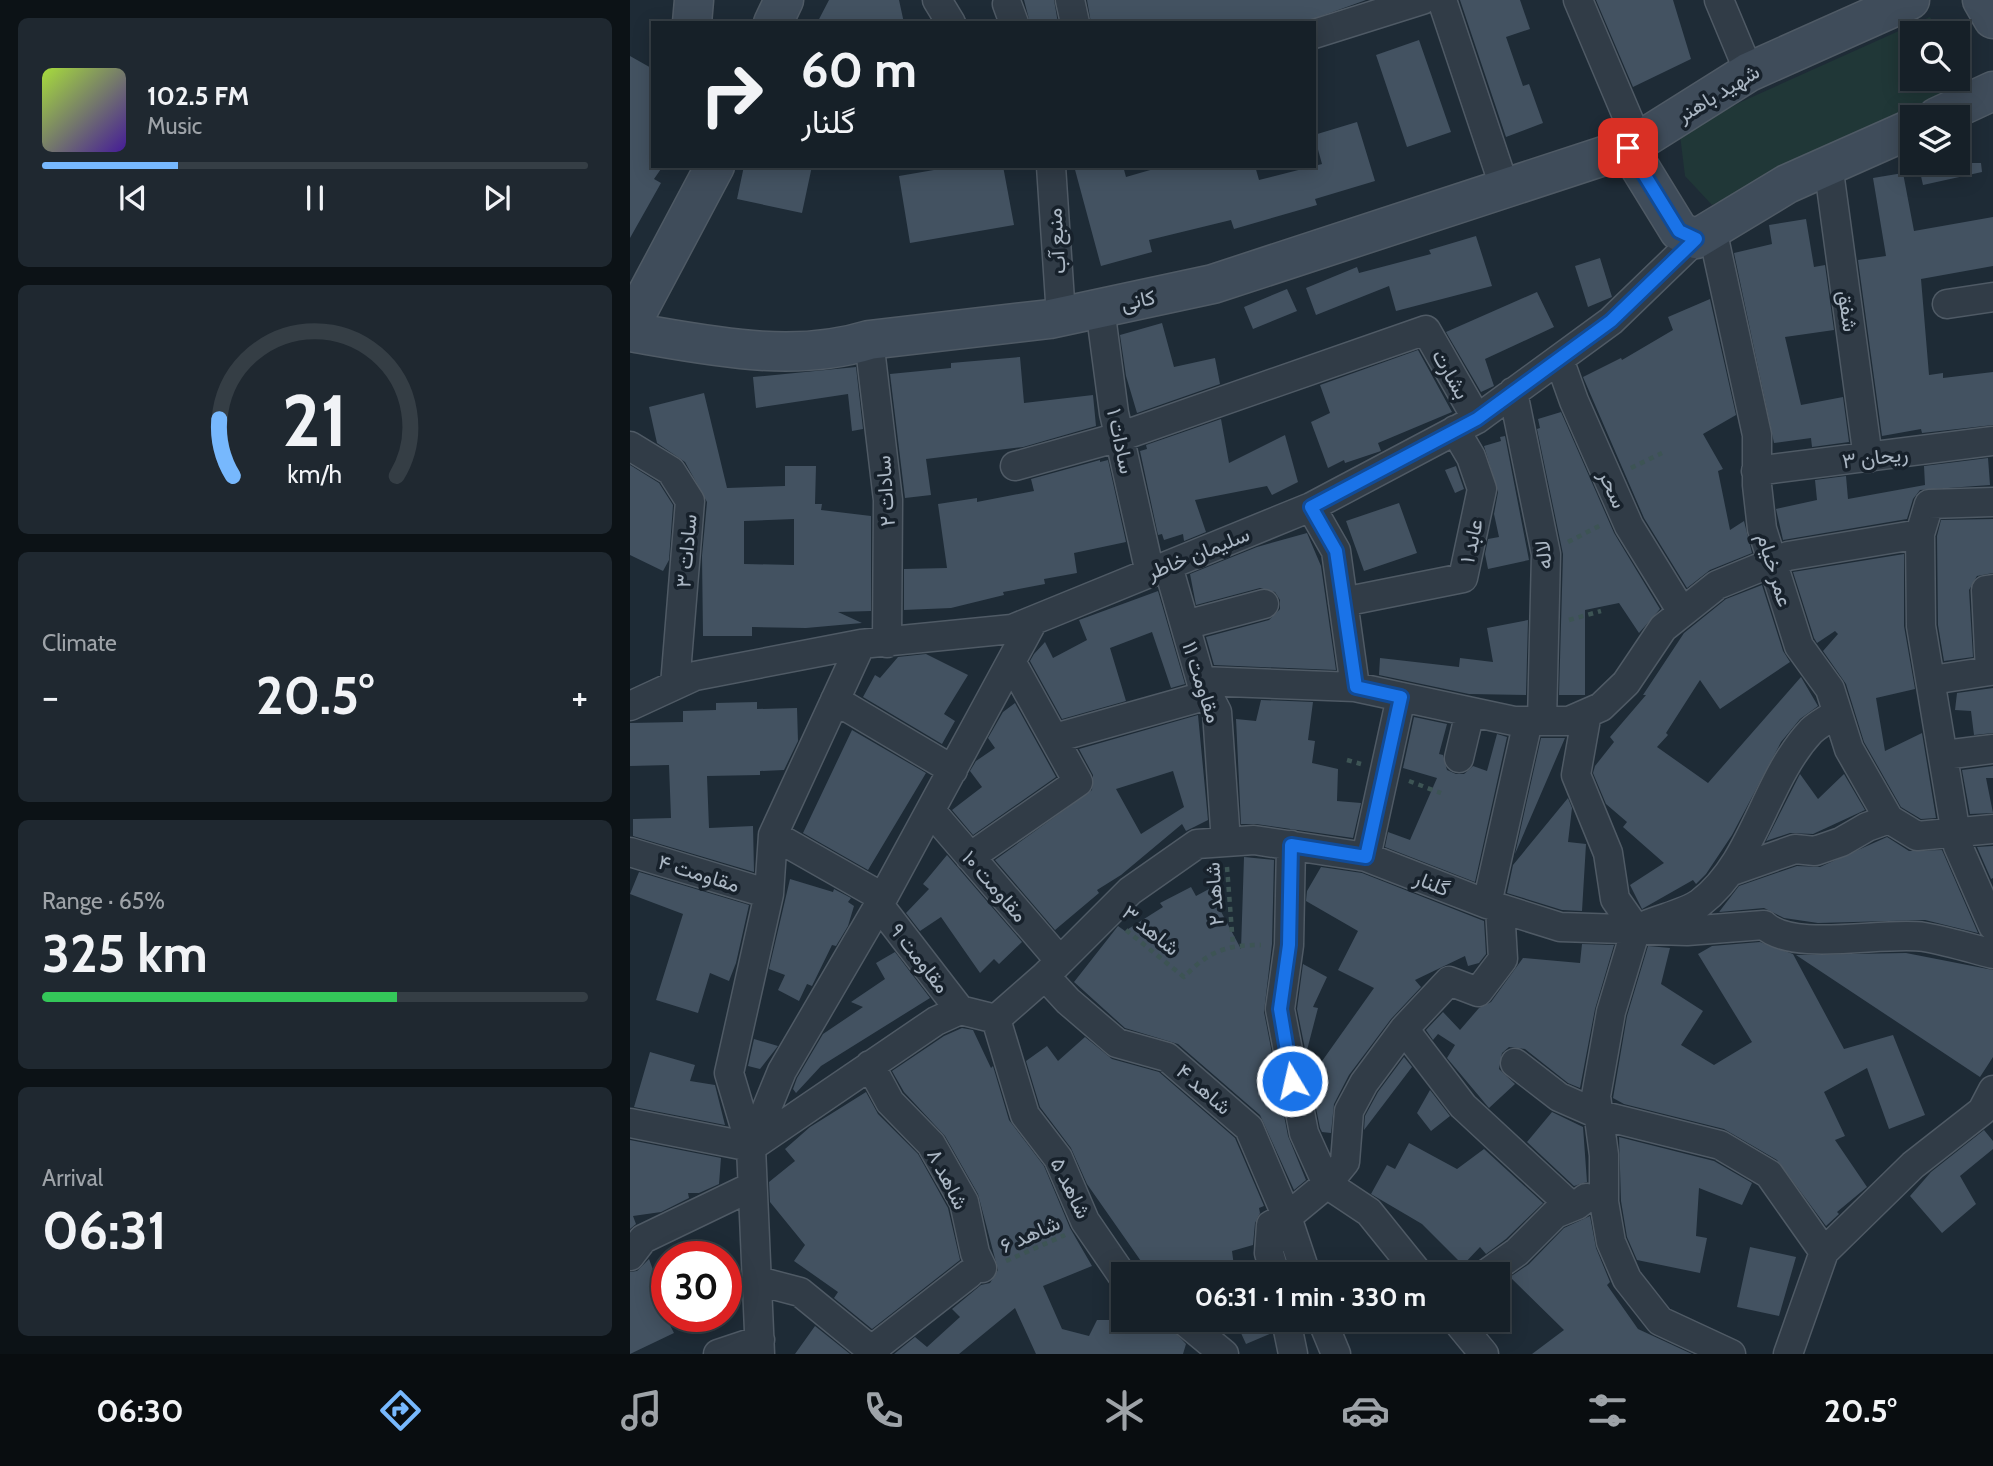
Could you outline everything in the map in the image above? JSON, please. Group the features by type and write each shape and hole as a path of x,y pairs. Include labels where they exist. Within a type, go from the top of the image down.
{"street":[{"path":"692,21 694,0"},
{"path":"774,21 784,0"},
{"path":"937,0 950,21"},
{"path":"1070,0 1075,21"},
{"path":"1316,33 1422,0"},
{"path":"1442,0 1504,187"},
{"path":"1578,0 1633,145 1679,231 1704,234 1787,184 1900,134"},
{"path":"1719,0 1749,72"},
{"name":"شهید باهنر","path":"1633,145 1749,72 1910,0"},
{"path":"1982,0 1993,19"},
{"path":"1963,105 1993,91"},
{"name":"کانی","path":"630,332 736,350 842,348 869,340 1061,316 1213,284 1633,145"},
{"name":"شفق","path":"1828,164 1868,458"},
{"path":"630,326 715,168"},
{"name":"منبع آب","path":"1051,168 1061,316"},
{"name":"سلیمان خاطر","path":"630,706 695,676 874,643 1012,629 1311,507 1466,425 1611,321 1704,234"},
{"name":"عمر خیام","path":"1704,234 1757,435 1756,471 1762,529 1799,646 1830,689 1849,749 1889,818 1917,836 1993,829"},
{"path":"1947,304 1993,297"},
{"name":"سادات ۱","path":"1100,308 1119,437 1159,569"},
{"name":"بشارت","path":"1119,437 1426,330 1466,425"},
{"name":"سادات ۲","path":"869,340 888,500 874,643"},
{"name":"سحر","path":"1559,359 1574,401 1623,513 1682,612"},
{"name":"لاله","path":"1404,1029 1449,981 1478,992 1503,959 1493,906 1535,721 1546,554 1513,392"},
{"name":"عابد ۱","path":"1343,602 1463,578 1482,489 1471,457 1466,425"},
{"path":"1015,466 1119,437"},
{"name":"ریحان ۳","path":"1756,471 1993,441"},
{"name":"سادات ۳","path":"630,446 671,471 690,501 675,685"},
{"path":"1993,502 1929,503 1920,534 1921,626 1958,846 1993,926"},
{"path":"1311,507 1336,551 1356,687"},
{"path":"1055,738 1204,688 1356,687 1514,721 1569,721 1601,706 1626,682 1663,628 1717,585 1788,556 1920,534"},
{"name":"مقاومت ۱۱","path":"1159,569 1185,625 1204,688 1217,712 1226,842"},
{"path":"1932,680 1990,671 1986,590 1993,589"},
{"path":"1185,625 1264,604"},
{"path":"751,1147 782,1071 881,901 1034,621"},
{"path":"718,1354 760,1347 751,1147 729,1073 769,894 773,835 835,700 874,643"},
{"path":"970,857 1078,782 1012,663"},
{"path":"1366,857 1401,697"},
{"path":"835,700 953,771"},
{"path":"1459,758 1470,712"},
{"path":"1587,713 1576,775 1608,853 1615,899 1636,929"},
{"path":"1636,929 1699,904 1732,871 1765,800 1791,759 1811,730 1838,713"},
{"path":"1944,755 1993,749"},
{"name":"مقاومت ۱۰","path":"930,811 970,857 1052,968"},
{"path":"1732,871 1795,849 1815,851 1841,842 1889,818"},
{"path":"773,835 881,901"},
{"name":"گلنار","path":"996,1018 1052,968 1130,891 1197,844 1254,840 1366,857 1493,906 1560,927 1688,931 1764,925 1775,935 1828,939 1922,937 1993,954"},
{"path":"1291,845 1289,945 1280,1009 1304,1133 1327,1184 1369,1212 1409,1262"},
{"name":"مقاومت ۴","path":"630,852 769,894"},
{"name":"مقاومت ۹","path":"881,901 960,1010"},
{"path":"1636,929 1611,1013 1596,1096 1600,1115 1604,1202 1611,1242 1627,1279 1660,1321 1731,1354"},
{"name":"شاهد ۴","path":"1052,968 1069,1002 1118,1042 1167,1057 1249,1128 1287,1217 1302,1262"},
{"path":"630,1123 751,1147 936,1021 960,1010 996,1018"},
{"name":"شاهد ۵","path":"996,1018 1025,1115 1058,1158 1089,1226 1113,1262"},
{"path":"1272,1262 1269,1253 1271,1225 1287,1217 1327,1184 1345,1163 1349,1111 1364,1083 1404,1029 1463,1106 1572,1207"},
{"path":"1515,1063 1559,1097 1600,1115 1720,1145 1769,1174 1824,1252"},
{"name":"شاهد ۸","path":"870,1065 890,1102 931,1144 964,1202 975,1253 975,1271"},
{"path":"1788,1354 1824,1252 1913,1165 1982,1111 1993,1090"},
{"path":"1503,1262 1517,1252 1555,1214 1572,1207 1604,1183"},
{"path":"630,1256 643,1239 751,1187"},
{"path":"758,1281 800,1292 874,1352 975,1271"},
{"path":"1197,1332 1224,1354"},
{"path":"1288,1332 1293,1354"},
{"path":"1327,1332 1336,1354"},
{"path":"1466,1332 1484,1354"}],"path":[{"path":"1546,554 1623,513"},
{"path":"1386,772 1441,793"},
{"name":"شاهد ۲","path":"1226,842 1233,945"},
{"name":"شاهد ۳","path":"1107,914 1184,977 1202,958 1233,945 1289,945"},
{"name":"شاهد ۶","path":"975,1271 998,1266 1038,1245 1089,1226"}],"green space":[{"path":"1900,30 1900,91 1946,91 1919,105 1900,105 1900,115 1840,147 1712,205 1685,176 1680,135 1741,102"}],"building":[{"path":"829,0 899,0 904,21 818,21"},
{"path":"1024,0 1054,0 1058,21 1029,21"},
{"path":"1087,0 1366,0 1308,21 1091,21"},
{"path":"1460,0 1520,0 1530,29 1506,37 1523,86 1529,84 1543,123 1506,137"},
{"path":"1596,0 1673,0 1691,59 1633,87"},
{"path":"1419,40 1451,132 1407,147 1376,55"},
{"path":"630,56 651,68 651,168 662,168 654,179 661,183 630,238"},
{"path":"1357,122 1375,181 1315,199 1317,205 1234,229 1231,220 1149,240 1152,252 1101,266 1075,168 1124,168 1126,177 1157,168 1256,168 1259,180 1316,168 1322,164 1316,134"},
{"path":"1970,163 1981,163 1982,172 1970,175"},
{"path":"744,168 812,168 802,213 737,199"},
{"path":"945,168 1003,168 1014,225 910,243 899,176"},
{"path":"1903,175 1914,231 1993,217 1993,266 1921,279 1929,375 1943,373 1943,378 1993,372 1993,425 1922,433 1921,429 1882,436 1858,260 1886,256 1873,178"},
{"path":"1921,175 1968,175 1923,185"},
{"path":"1806,219 1814,267 1825,265 1834,330 1785,337 1801,405 1843,397 1849,442 1812,447 1811,438 1774,443 1734,253 1772,244 1769,225"},
{"path":"1476,236 1492,286 1396,311 1389,286 1316,315 1306,288 1357,267 1359,273 1431,254 1429,250"},
{"path":"1600,258 1612,297 1588,307 1575,266"},
{"path":"1287,289 1297,311 1253,329 1244,307"},
{"path":"1537,292 1554,327 1485,359 1494,386 1481,392 1446,332"},
{"path":"1710,299 1736,415 1703,434 1723,469 1718,471 1730,530 1744,521 1752,553 1710,570 1687,588 1644,518 1583,377 1621,358 1622,360 1673,330 1668,317"},
{"path":"1162,323 1174,367 1215,358 1220,384 1137,413 1126,376 1120,335"},
{"path":"1418,350 1452,412 1378,443 1381,451 1345,463 1344,460 1328,468 1311,422 1330,413 1320,385"},
{"path":"1020,357 1024,403 1093,395 1096,426 1023,447 926,459 931,495 905,498 890,374 951,368 951,363"},
{"path":"856,367 863,429 852,431 848,394 756,408 753,377"},
{"path":"704,393 727,488 785,486 785,466 816,466 815,504 822,504 821,510 871,516 871,611 838,612 862,623 806,628 752,627 752,636 703,636 702,556 707,502 685,462 657,443 649,407","holes":["794,519 794,565 744,564 744,521"]},
{"path":"1561,412 1614,533 1660,609 1639,633 1619,603 1585,610 1585,695 1559,695 1563,554 1537,429 1540,428 1538,419"},
{"path":"1221,419 1229,463 1285,435 1298,482 1272,495 1267,486 1195,500 1206,532 1184,541 1183,534 1164,540 1162,534 1158,535 1140,451 1147,449 1146,445"},
{"path":"1505,436 1529,560 1488,569 1485,554 1488,539 1499,537 1494,514 1498,492 1484,446 1501,441 1500,437"},
{"path":"1988,458 1990,485 1920,490 1913,499 1907,519 1783,540 1776,509 1817,500 1815,480 1846,476 1848,499 1925,485 1924,466"},
{"path":"1108,460 1126,542 1074,553 1077,573 1044,579 1045,584 1003,592 1004,595 951,608 904,610 904,569 947,568 938,504 977,498 977,502 1034,491 1031,479"},
{"path":"630,465 659,483 673,505 669,560 663,571 630,555"},
{"path":"1456,466 1464,489 1455,493 1445,470"},
{"path":"1399,503 1417,553 1364,571 1346,521"},
{"path":"1993,519 1993,573 1977,576 1969,590 1973,657 1944,661 1938,625 1937,536 1941,520"},
{"path":"1307,533 1321,566 1336,670 1214,665 1206,637 1269,620 1280,609 1280,600 1275,592 1260,588 1196,605 1190,574 1257,547"},
{"path":"1904,554 1904,626 1915,689 1876,698 1885,751 1922,733 1936,818 1921,819 1901,807 1864,742 1846,684 1823,651 1838,634 1835,631 1817,643 1793,572"},
{"path":"1762,585 1783,651 1790,662 1720,709 1700,680 1666,733 1668,735 1657,747 1708,783 1801,677 1818,706 1800,719 1781,742 1732,835 1706,874 1696,884 1693,880 1642,909 1630,885 1664,863 1623,827 1627,822 1606,804 1593,773 1595,766 1614,742 1610,737 1646,695 1643,695 1684,633 1726,599"},
{"path":"1158,591 1185,684 1171,688 1152,632 1110,648 1126,701 1062,719 1030,661 1034,654 1045,642 1053,658 1087,640 1079,620"},
{"path":"1528,620 1526,695 1469,694 1379,675 1380,658 1459,667 1460,658 1493,662 1487,628"},
{"path":"926,654 968,675 944,714 955,721 942,744 863,697 875,675 880,678 898,657"},
{"path":"1993,688 1993,733 1974,735 1971,711 1955,710 1957,693"},
{"path":"1261,700 1313,702 1308,740 1315,741 1312,763 1338,769 1337,801 1361,803 1353,838 1241,824 1236,719 1256,721"},
{"path":"757,702 757,709 797,708 798,741 784,770 760,771 760,775 707,776 709,828 753,826 754,872 633,836 633,819 671,818 669,765 630,766 630,723 683,722 683,711 716,710 716,703"},
{"path":"1015,703 1056,777 973,835 952,810 982,787 970,771 976,761 995,748 988,738 1003,712"},
{"path":"1198,715 1208,820 1186,831 1182,824 1121,875 1097,890 1099,893 1055,930 995,860 1092,790 1093,775 1079,749","holes":["1173,771 1184,807 1141,834 1116,789"]},
{"path":"1414,717 1447,724 1439,754 1443,755 1447,770 1456,774 1464,774 1473,766 1487,771 1497,734 1507,737 1475,882 1385,847 1388,832 1410,840 1437,778 1403,768"},
{"path":"852,730 926,773 868,870 803,833"},
{"path":"1541,738 1565,738 1515,854"},
{"path":"1993,766 1993,778 1986,778 1993,813 1970,814 1962,770"},
{"path":"1800,774 1818,799 1844,774 1865,810 1813,834 1790,833 1766,841"},
{"path":"1568,798 1572,808 1568,842 1586,844 1582,911 1562,910 1507,893 1513,865"},
{"path":"1887,837 1909,851 1942,850 1978,933 1925,920 1818,923 1784,918 1764,908 1719,912 1739,886 1797,866 1820,867"},
{"path":"1993,846 1993,878 1991,879 1977,847"},
{"path":"947,855 1022,942 999,964 994,959 980,973 941,917 920,931 906,913 929,889 923,884"},
{"path":"1244,857 1274,860 1272,944 1264,1012 1288,1136 1306,1180 1294,1190 1260,1115 1178,1044 1125,1028 1074,982 1118,926 1125,931 1163,907 1160,903 1191,887 1196,896 1209,889 1241,949"},
{"path":"1321,867 1362,873 1484,921 1486,954 1479,963 1468,966 1465,956 1415,980 1421,987 1391,1019 1349,1075 1334,1104 1331,1133 1322,1132 1320,1128 1310,1078 1374,988 1338,970 1358,931 1306,901 1307,891"},
{"path":"639,872 749,905 736,963 729,981 710,973 698,1013 656,1000 683,914 630,894"},
{"path":"790,879 833,892 834,889 851,898 848,902 854,906 848,926 836,946 832,945 812,986 807,984 799,1001 778,990 785,975 769,969"},
{"path":"1760,942 1793,954 1844,1049 1893,1035 1925,1115 1889,1129 1867,1068 1824,1092 1845,1136 1835,1140 1867,1187 1837,1212 1839,1214 1826,1226 1777,1160 1724,1129 1624,1104 1613,1098 1627,1016 1648,946 1670,948 1661,984 1703,1011 1681,1045 1714,1065 1752,1042 1698,954 1712,946"},
{"path":"1582,944 1614,945 1595,1009 1580,1088 1568,1083 1525,1049 1509,1047 1502,1053 1499,1069 1515,1084 1489,1108 1447,1058 1455,1045 1438,1034 1433,1040 1426,1030 1443,1012 1460,1030 1479,1008 1491,1002 1523,958 1580,963"},
{"path":"895,952 930,998 821,1066 796,1093 793,1089 797,1078 823,1034 863,1007 851,1002 885,979 876,963"},
{"path":"1906,953 1993,970 1993,1057 1980,1077 1796,955"},
{"path":"1303,964 1327,977 1313,1007 1318,1008 1306,1054 1297,1009"},
{"path":"962,1028 973,1030 991,1068 993,1066 1009,1120 1044,1166 1070,1228 1092,1266 1043,1286 1062,1329 1089,1336 1097,1320 1111,1320 1111,1332 1174,1332 1186,1344 1183,1354 1036,1354 1015,1308 959,1354 894,1354 915,1337 927,1347 960,1317 952,1309 981,1285 990,1283 998,1270 978,1194 945,1136 904,1092 892,1071 944,1036"},
{"path":"1085,1037 1112,1059 1159,1072 1235,1138 1264,1206 1259,1208 1253,1245 1232,1251 1233,1262 1142,1262 1087,1184 1071,1148 1040,1107 1026,1061 1047,1046 1058,1061"},
{"path":"754,1039 778,1046 760,1069 748,1066"},
{"path":"650,1052 695,1065 690,1081 715,1085 725,1125 634,1107"},
{"path":"1404,1057 1412,1067 1364,1130 1365,1116 1378,1092"},
{"path":"1430,1090 1450,1116 1431,1131 1417,1113"},
{"path":"866,1092 878,1114 918,1154 948,1208 960,1260 872,1329 834,1298 838,1292 794,1261 805,1245 770,1202 769,1182 795,1161 785,1149 810,1127"},
{"path":"1552,1112 1583,1127 1587,1182 1574,1186 1527,1142"},
{"path":"1984,1130 1993,1141 1993,1149 1960,1176 1976,1204 1942,1233 1910,1196 1931,1172"},
{"path":"1619,1137 1714,1161 1752,1183 1742,1205 1699,1188 1696,1236 1707,1238 1700,1273 1637,1260 1627,1237 1621,1201"},
{"path":"630,1140 721,1158 719,1184 699,1193 688,1193 689,1198 661,1212 633,1216 636,1224 630,1229"},
{"path":"1409,1143 1457,1169 1484,1149 1543,1203 1506,1239 1486,1254 1480,1247 1466,1262 1460,1262 1422,1224 1371,1194 1387,1165 1395,1169"},
{"path":"1590,1216 1596,1248 1610,1282 1607,1285 1638,1329 1692,1354 1532,1354 1564,1330 1510,1277 1529,1264 1564,1228"},
{"path":"1750,1247 1796,1257 1779,1316 1737,1307"},
{"path":"649,1259 651,1332 674,1333 630,1354 630,1272 637,1271"},
{"path":"815,1326 850,1354 795,1354"},
{"path":"1240,1332 1272,1332 1272,1333 1246,1344"}],"route":[{"path":"1292,1081 1280,1009 1289,945 1291,845 1366,857 1382,794 1401,697 1356,687 1336,551 1311,507 1477,419 1611,321 1696,239 1679,231 1643,177 1628,148"}]}
